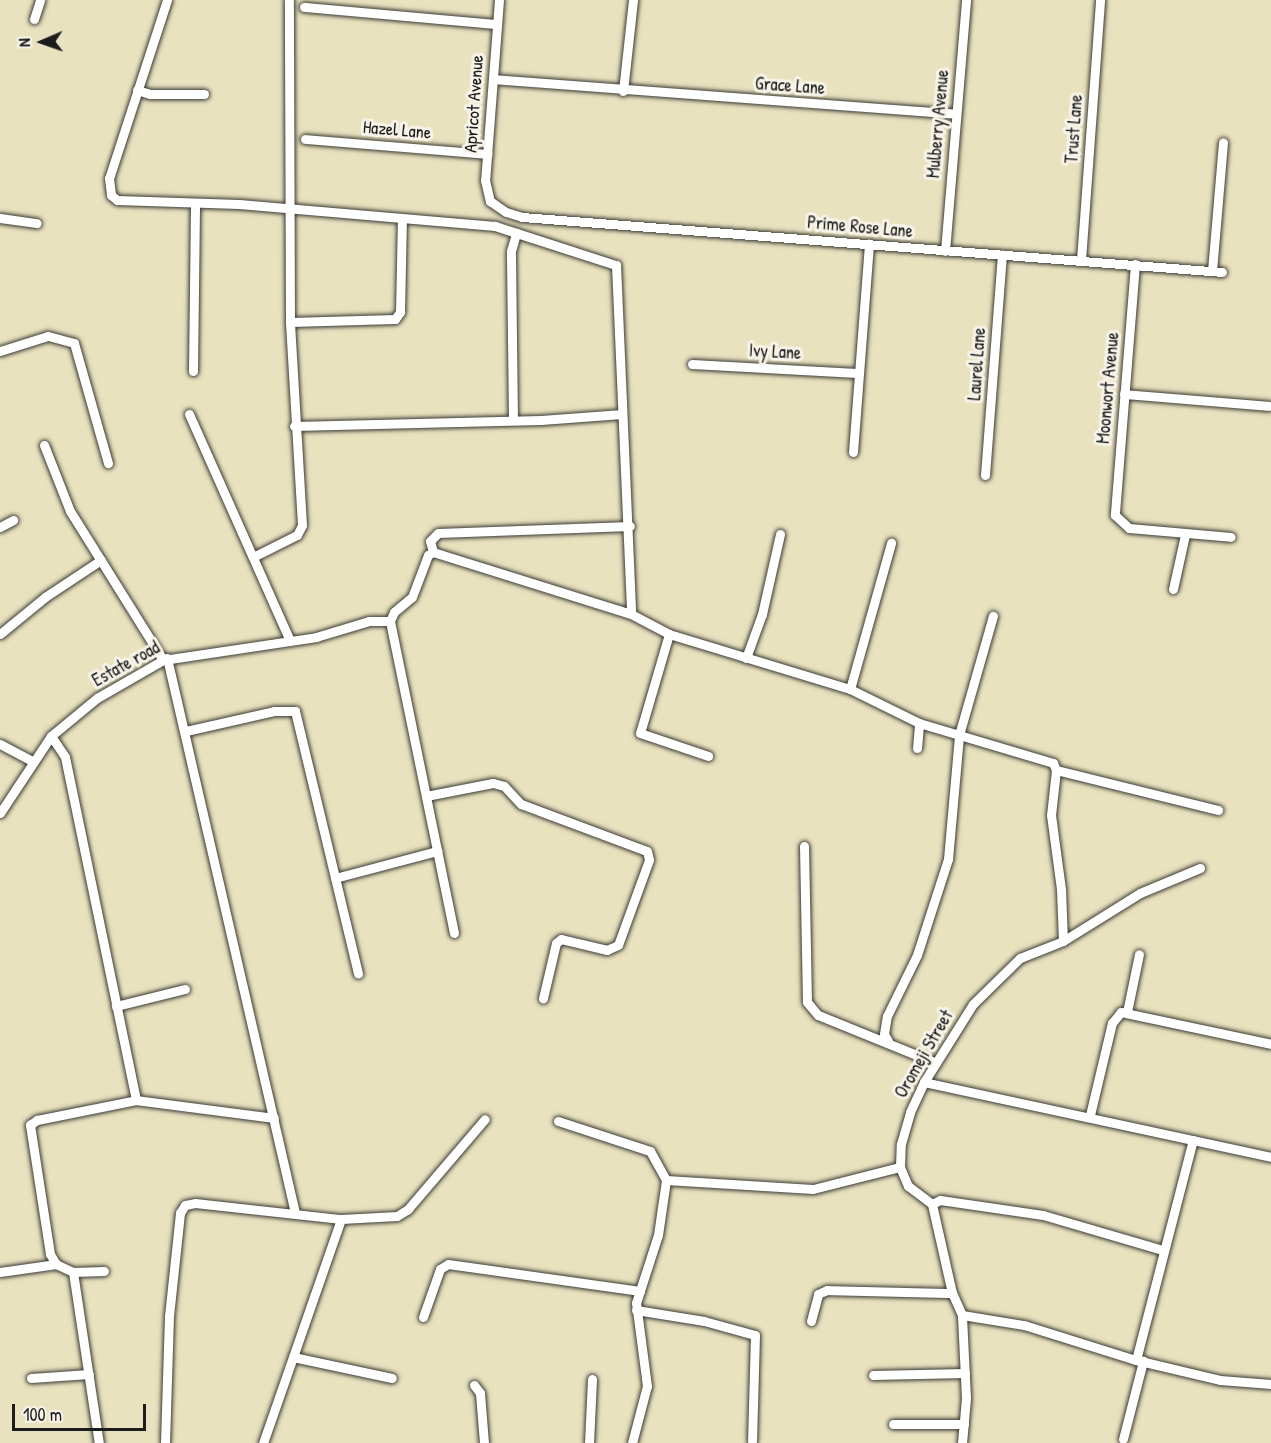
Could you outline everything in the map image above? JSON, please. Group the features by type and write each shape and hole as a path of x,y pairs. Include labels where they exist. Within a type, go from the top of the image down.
{"street":[{"path":"34,19 40,0"},
{"path":"167,0 109,178 111,195 117,200 289,209 495,226 614,263 618,268 622,414 630,526 631,614"},
{"path":"253,557 297,535 302,525 294,426 290,322 289,0"},
{"name":"Apricot Avenue","path":"496,208 486,190 499,0"},
{"path":"623,90 633,0"},
{"name":"Mulberry Avenue","path":"945,251 966,0"},
{"name":"Trust Lane","path":"1081,260 1100,0"},
{"path":"304,7 496,24"},
{"name":"Grace Lane","path":"493,79 956,114"},
{"path":"137,90 150,94 204,94"},
{"name":"Hazel Lane","path":"305,139 487,154"},
{"name":"Prime Rose Lane","path":"496,208 522,217 1217,272 1223,142"},
{"path":"193,371 195,204"},
{"path":"0,218 37,223"},
{"path":"290,322 395,319 400,312 402,219"},
{"path":"513,420 511,251 516,233"},
{"path":"853,452 857,373 869,244"},
{"name":"Laurel Lane","path":"986,475 1002,255"},
{"name":"Moonwort Avenue","path":"1135,264 1115,515 1129,528 1185,536"},
{"path":"0,351 48,336 74,343 108,463"},
{"name":"Ivy Lane","path":"692,364 857,373"},
{"path":"1125,394 1269,406"},
{"path":"189,414 290,641"},
{"path":"294,426 513,420 622,414"},
{"path":"44,445 70,511 165,659 186,731 295,1213"},
{"path":"0,527 13,520"},
{"path":"433,552 430,541 438,533 630,526"},
{"path":"746,658 762,614 780,534"},
{"path":"1173,589 1185,536 1231,537"},
{"path":"850,689 891,543"},
{"path":"454,933 390,621 394,612 412,597 428,555 433,552 631,614 669,634 850,689 919,723 1053,763 1056,770 1051,815 1061,889 1063,940"},
{"path":"0,634 45,597 101,560"},
{"path":"888,1041 884,1034 887,1016 918,955 948,859 958,735 993,616"},
{"name":"Estate road","path":"2,808 51,736 97,698 165,659 290,641 369,621 390,621"},
{"path":"669,634 640,733 708,756"},
{"path":"186,731 274,711 294,711 358,974"},
{"path":"917,748 919,723"},
{"path":"51,736 65,757 136,1101"},
{"path":"0,744 34,762"},
{"path":"1056,770 1218,810"},
{"path":"426,796 494,783 504,786 521,804 647,851 649,860 618,945 607,950 561,939 556,943 543,998"},
{"path":"804,846 807,1002 818,1015 888,1041 936,1063"},
{"path":"335,878 437,851"},
{"name":"Oromeji Street","path":"900,1167 901,1144 924,1082 973,1004 1020,958 1063,940 1140,892 1200,868"},
{"path":"1127,1012 1138,954"},
{"path":"116,1006 185,989"},
{"path":"1090,1115 1112,1023 1115,1017 1127,1012 1271,1044"},
{"path":"924,1082 1090,1115 1271,1157"},
{"path":"56,1264 50,1254 30,1125 37,1120 136,1101 274,1118"},
{"path":"165,1443 169,1316 180,1213 185,1205 195,1203 341,1219 383,1219 408,1209 484,1119"},
{"path":"558,1121 650,1151 666,1180 658,1236 636,1310 647,1386 632,1443"},
{"path":"1123,1439 1154,1302 1163,1250 1193,1140"},
{"path":"666,1180 813,1189 900,1167 908,1186 932,1204 952,1293 962,1315 965,1373 962,1443"},
{"path":"932,1204 940,1200 1043,1215 1163,1250"},
{"path":"264,1443 341,1219"},
{"path":"0,1272 56,1264 73,1272 104,1271"},
{"path":"423,1317 440,1269 448,1264 640,1291"},
{"path":"73,1272 99,1443"},
{"path":"811,1321 818,1294 827,1290 952,1293"},
{"path":"636,1310 704,1321 754,1335 752,1440"},
{"path":"962,1315 1024,1325 1139,1361 1220,1380 1271,1384"},
{"path":"293,1358 392,1378"},
{"path":"873,1375 965,1373"},
{"path":"31,1378 89,1374"},
{"path":"589,1443 592,1379"},
{"path":"474,1385 480,1393 484,1443"},
{"path":"893,1424 964,1424"}]}
